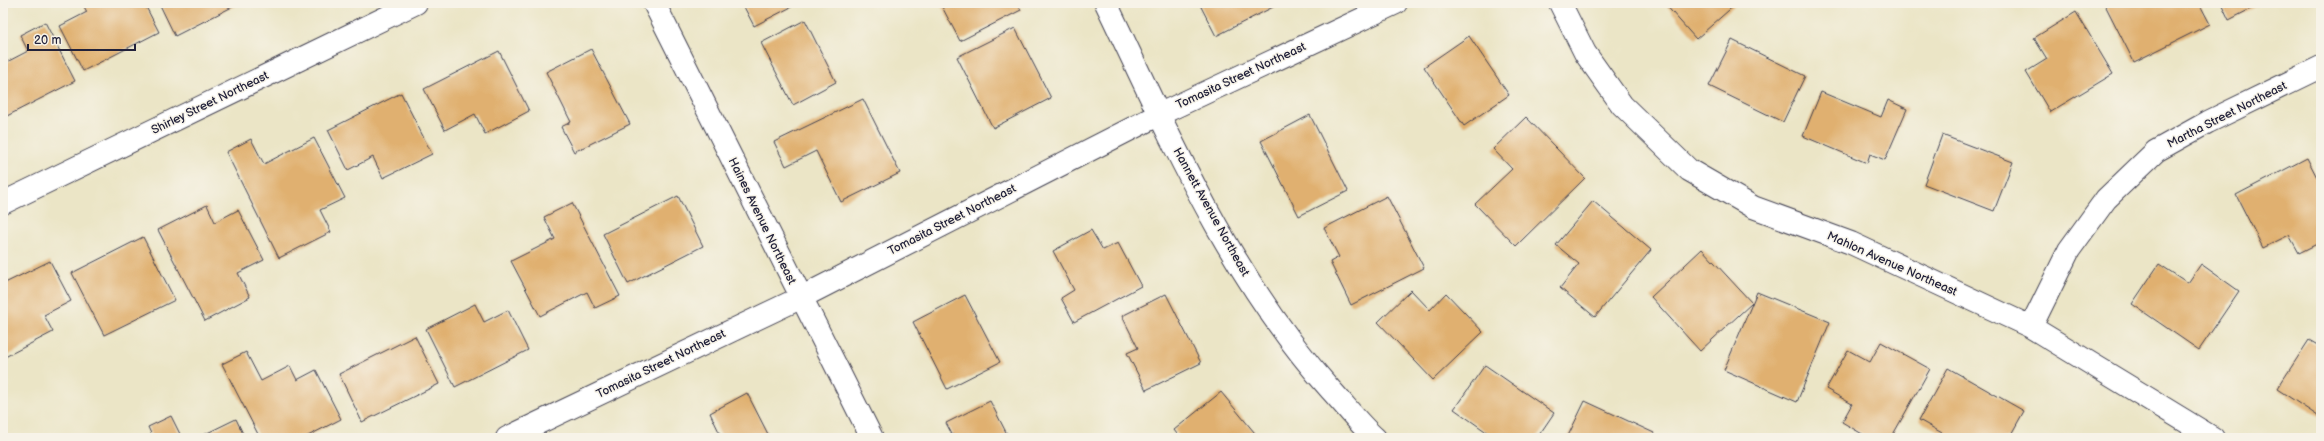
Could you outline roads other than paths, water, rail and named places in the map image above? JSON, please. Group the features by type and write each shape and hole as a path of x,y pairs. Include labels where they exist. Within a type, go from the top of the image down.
{"street":[{"name":"Shirley Street Northeast","path":"3,203 416,3"},
{"name":"Haines Avenue Northeast","path":"654,3 800,298 872,438"},
{"name":"Hannett Avenue Northeast","path":"1106,3 1160,114 1236,263 1302,358 1376,438"},
{"name":"Tomasita Street Northeast","path":"507,438 800,298 1160,114 1396,3"},
{"name":"Mahlon Avenue Northeast","path":"1560,3 1585,53 1622,105 1689,170 1753,207 1851,243 2030,327 2213,438"},
{"name":"Martha Street Northeast","path":"2030,327 2074,244 2106,199 2156,151 2208,122 2321,67"}]}
